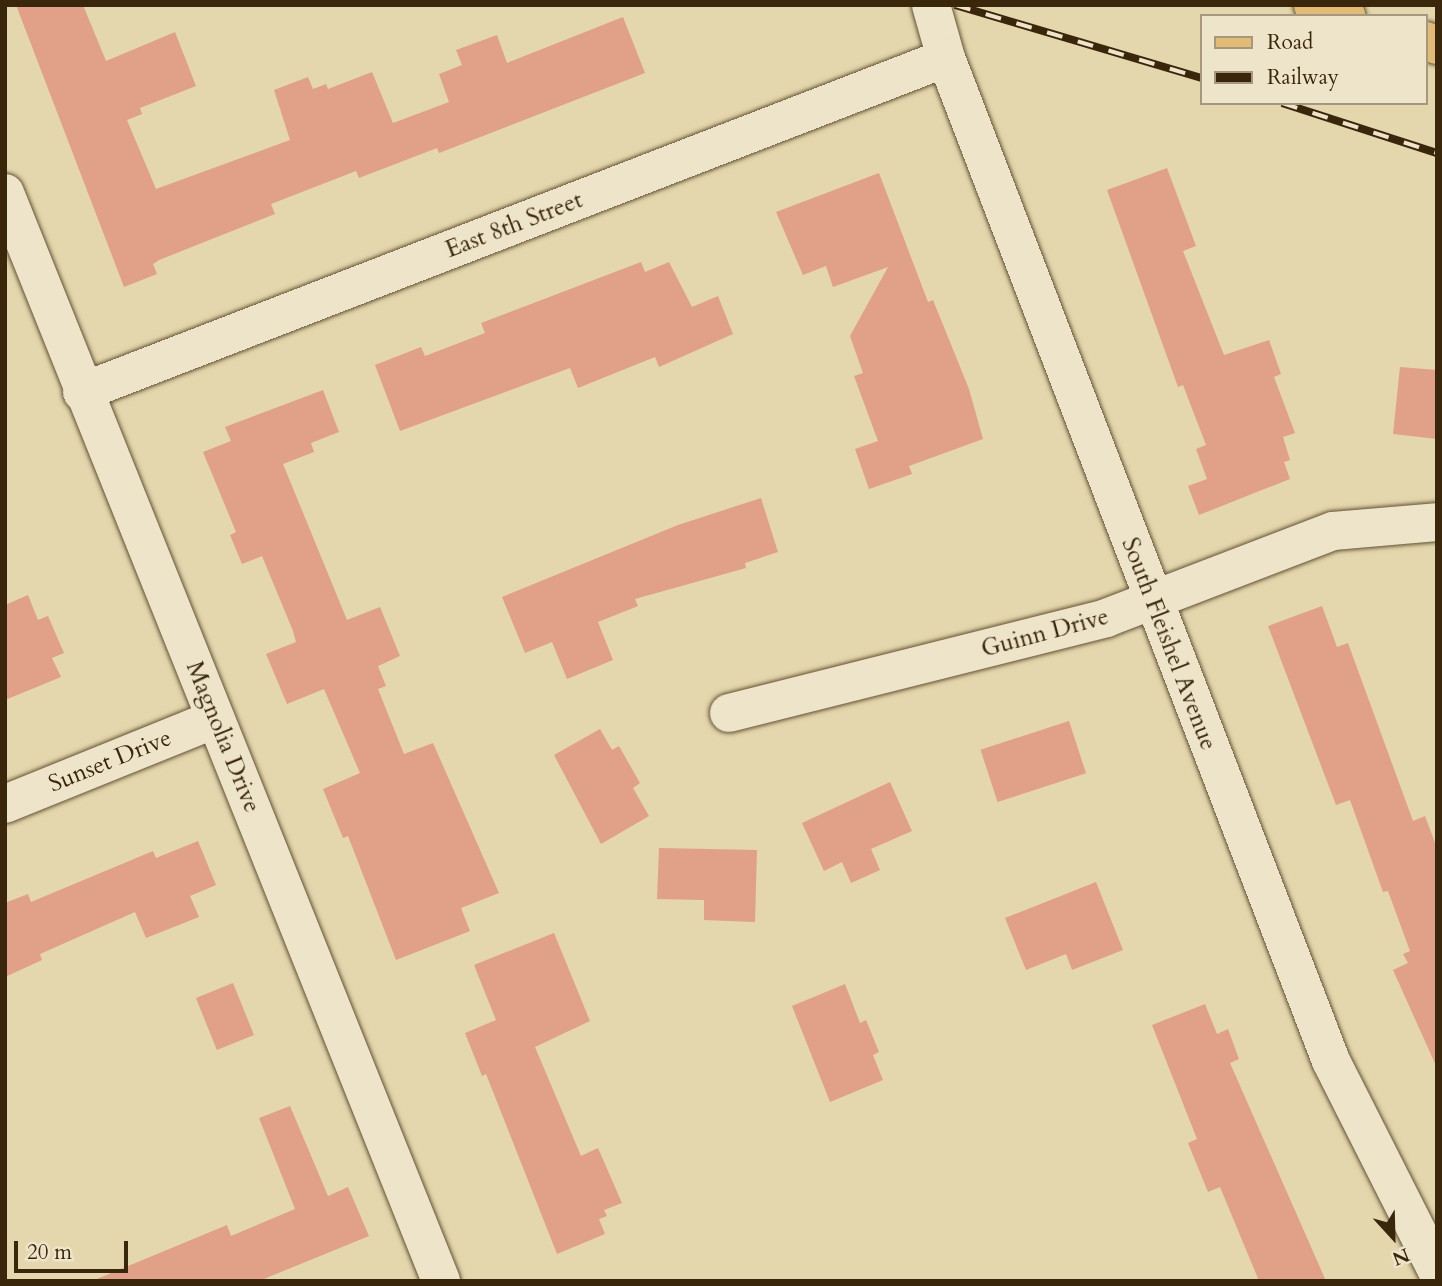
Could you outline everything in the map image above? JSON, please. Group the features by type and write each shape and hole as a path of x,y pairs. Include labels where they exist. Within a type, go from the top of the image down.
{"main road":[{"path":"1313,5 1340,14"}],"street":[{"name":"South Fleishel Avenue","path":"931,5 946,58 1331,1062 1437,1271"},
{"name":"East 8th Street","path":"82,393 946,58"},
{"name":"Magnolia Drive","path":"5,193 82,393 441,1281"},
{"name":"Guinn Drive","path":"729,713 1065,630 1153,601 1333,531 1437,522"},
{"name":"Sunset Drive","path":"5,804 215,719"}],"building":[{"path":"16,5 83,5 106,61 175,32 196,86 140,108 142,114 127,120 156,189 290,140 274,90 308,77 313,89 326,84 328,89 372,72 393,123 449,102 439,74 462,65 456,50 497,35 507,63 623,17 645,73 439,153 437,148 359,178 356,171 271,204 275,214 159,260 153,264 157,274 124,287"},
{"path":"1167,168 1196,246 1183,251 1224,355 1269,340 1281,374 1274,377 1295,433 1283,437 1290,460 1284,462 1290,479 1199,515 1188,486 1207,479 1196,449 1206,445 1183,385 1178,387 1107,190"},
{"path":"879,173 928,302 933,300 969,389 983,439 909,466 912,474 869,489 855,449 878,441 854,376 863,373 850,336 888,267 833,287 826,266 803,275 776,212"},
{"path":"641,262 645,272 669,262 692,307 718,296 733,334 659,367 655,357 578,388 570,368 400,431 375,365 421,347 425,356 485,333 481,323"},
{"path":"1400,367 1437,370 1437,439 1393,434"},
{"path":"323,390 339,432 311,443 314,452 283,464 347,620 380,607 400,656 378,666 386,686 378,689 404,754 433,743 499,893 461,908 470,931 396,960 348,836 343,838 323,789 360,773 324,689 287,704 266,654 296,642 293,631 262,556 242,564 230,535 236,532 203,452 231,441 225,427"},
{"path":"761,498 778,552 745,563 746,568 635,599 638,606 598,622 613,660 567,679 552,642 525,653 502,597 678,525"},
{"path":"28,595 38,620 48,616 64,653 52,658 61,677 5,700 5,605"},
{"path":"1322,606 1337,647 1348,643 1413,821 1425,816 1437,848 1437,1068 1393,970 1408,963 1403,954 1410,951 1388,891 1383,892 1350,800 1336,805 1268,626"},
{"path":"1069,721 1086,773 998,802 981,750"},
{"path":"600,729 612,750 619,746 640,783 633,788 649,816 601,844 554,755"},
{"path":"890,782 912,831 871,849 880,870 851,883 842,862 824,871 802,823"},
{"path":"198,841 216,885 190,896 199,917 146,938 135,912 40,954 42,960 5,977 5,903 28,894 31,902 153,851 156,858"},
{"path":"659,848 757,850 755,922 704,920 704,900 657,899"},
{"path":"1096,882 1123,950 1072,970 1066,954 1026,970 1005,918"},
{"path":"554,933 590,1021 535,1047 581,1156 598,1148 622,1203 604,1210 607,1216 599,1219 605,1234 557,1254 486,1074 482,1076 465,1033 496,1020 474,965"},
{"path":"233,983 254,1035 217,1050 196,998"},
{"path":"845,984 860,1023 866,1020 879,1052 873,1055 883,1080 830,1102 792,1006"},
{"path":"1205,1004 1217,1034 1228,1029 1239,1059 1230,1063 1326,1281 1259,1281 1220,1187 1208,1192 1188,1143 1197,1139 1152,1025"},
{"path":"290,1106 328,1196 348,1187 369,1236 259,1281 92,1281 227,1225 231,1236 295,1209 259,1118"}],"railway":[{"path":"955,5 1200,77"},
{"path":"1288,105 1437,153"}]}
